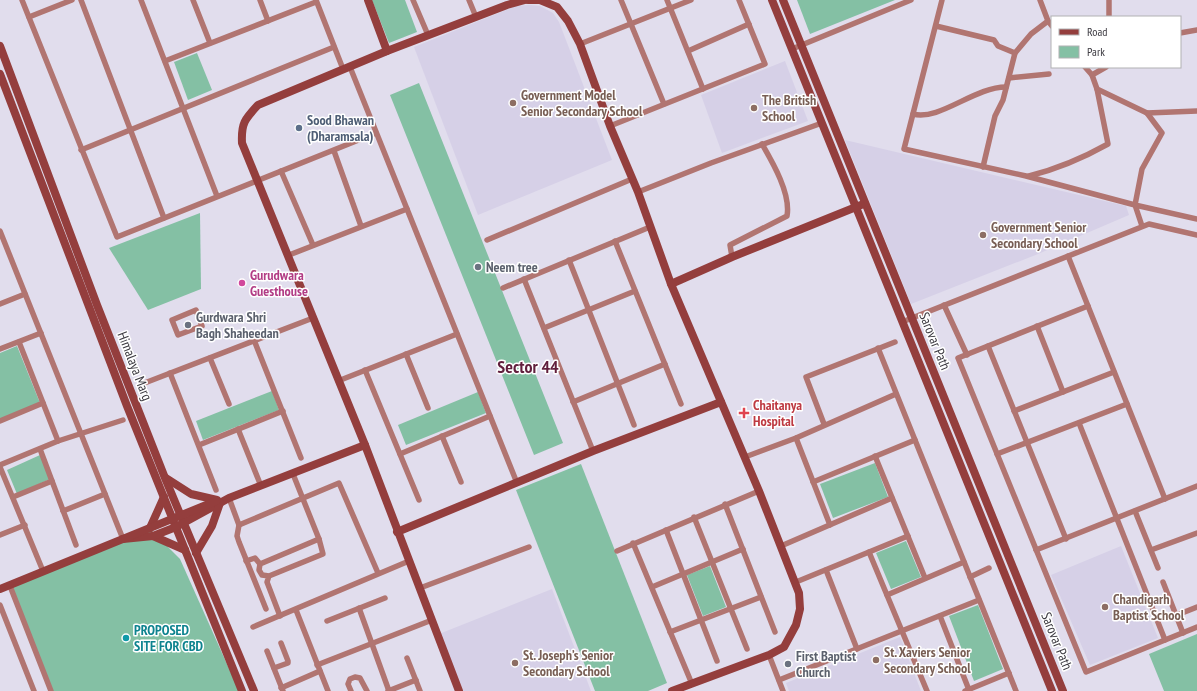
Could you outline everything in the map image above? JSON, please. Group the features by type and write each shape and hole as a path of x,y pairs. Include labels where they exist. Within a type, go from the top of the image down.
{"main road":[{"path":"368,0 387,51"},
{"path":"459,691 365,445 242,143 241,128 245,118 258,105 387,51 525,0"},
{"path":"528,0 540,0 557,7 568,20 580,44 610,126 638,192 671,284 745,457 796,582 799,593 800,609 796,625 784,647 768,655 672,691"},
{"name":"Sarovar Path","path":"772,0 1052,691"},
{"name":"Sarovar Path","path":"783,0 1063,691"},
{"name":"Himalaya Marg","path":"0,46 97,305 165,478 254,691"},
{"name":"Himalaya Marg","path":"0,74 124,399 242,691"},
{"path":"671,284 732,257 865,203"},
{"path":"397,532 593,451 721,402"},
{"path":"0,589 181,514 219,502 365,445"},
{"path":"165,478 191,494 219,502"},
{"path":"150,528 164,497"},
{"path":"123,539 153,536 184,523 219,502"},
{"path":"196,553 212,526 219,502"},
{"path":"153,536 185,550"}],"street":[{"path":"22,0 117,238 217,196 334,151 376,133"},
{"path":"29,17 72,0"},
{"path":"81,0 164,218"},
{"path":"141,0 217,196"},
{"path":"193,0 210,44"},
{"path":"260,0 268,21"},
{"path":"413,0 428,35"},
{"path":"469,0 476,17"},
{"path":"621,0 664,104"},
{"path":"667,0 703,89"},
{"path":"580,44 691,0"},
{"path":"610,126 765,64 739,0"},
{"path":"792,49 911,0"},
{"path":"942,0 904,149 1026,176 1135,205 1197,219"},
{"path":"983,167 995,116 1009,78 1015,53 1031,34 1050,24 1040,0"},
{"path":"1109,0 1109,16"},
{"path":"165,61 316,1 334,47 347,68 376,133 517,483"},
{"path":"688,51 749,24"},
{"path":"936,26 994,40 998,46 1015,53"},
{"path":"1181,33 1197,30"},
{"path":"81,150 334,47"},
{"path":"1026,176 1050,171 1079,159 1108,144 1097,89 1092,75 1086,68"},
{"path":"1092,75 1104,68"},
{"path":"1009,78 1049,74"},
{"path":"913,114 919,116 935,112 987,89 1006,87"},
{"path":"1097,89 1147,113 1162,133 1142,169 1135,205 1142,226"},
{"path":"1147,113 1197,111"},
{"path":"638,192 762,144 822,123"},
{"path":"732,257 730,245 787,216 789,207 786,197 774,166 762,144"},
{"path":"334,151 361,226"},
{"path":"281,171 312,245"},
{"path":"487,240 632,179"},
{"path":"289,256 312,245 407,209"},
{"path":"902,322 1142,226 1149,224 1197,235"},
{"path":"503,288 650,227"},
{"path":"0,232 123,539"},
{"path":"615,241 681,404"},
{"path":"1068,256 1165,499"},
{"path":"569,260 634,425"},
{"path":"524,279 593,451"},
{"path":"544,328 635,291"},
{"path":"0,304 25,294"},
{"path":"944,305 967,355"},
{"path":"1088,306 958,358 1086,672 1197,627"},
{"path":"196,310 202,326 178,335 172,320 196,310"},
{"path":"142,384 313,318"},
{"path":"1037,326 1063,392"},
{"path":"0,349 41,333"},
{"path":"338,381 457,334"},
{"path":"254,340 301,458"},
{"path":"19,342 58,441"},
{"path":"824,424 806,377 895,342"},
{"path":"988,346 1066,538"},
{"path":"878,348 1016,691"},
{"path":"406,354 428,408"},
{"path":"210,358 229,404"},
{"path":"573,402 665,364"},
{"path":"365,370 419,500"},
{"path":"1014,411 1114,372"},
{"path":"170,373 216,490"},
{"path":"745,457 796,438 824,424 896,394"},
{"path":"0,422 43,403"},
{"path":"997,454 1127,404"},
{"path":"198,445 283,411"},
{"path":"400,454 490,416"},
{"path":"43,572 0,466 58,441 123,420"},
{"path":"1079,423 1165,640"},
{"path":"238,429 261,486"},
{"path":"442,436 461,482"},
{"path":"796,438 830,525"},
{"path":"813,482 915,440"},
{"path":"40,449 76,545"},
{"path":"875,456 925,578"},
{"path":"246,561 255,558 260,564 262,575 269,576 323,554 304,499 293,474"},
{"path":"13,497 52,481"},
{"path":"239,525 339,483 378,573"},
{"path":"1036,550 1197,486"},
{"path":"617,551 694,517 759,491"},
{"path":"63,511 105,494"},
{"path":"229,498 239,525 237,536 266,609"},
{"path":"781,546 892,498"},
{"path":"725,504 775,632"},
{"path":"1134,511 1158,568"},
{"path":"694,517 747,649"},
{"path":"0,535 24,525"},
{"path":"666,530 717,661"},
{"path":"1151,550 1197,533"},
{"path":"796,582 908,536"},
{"path":"260,564 319,539"},
{"path":"634,543 692,684"},
{"path":"420,588 529,547"},
{"path":"652,587 743,549"},
{"path":"869,552 927,691"},
{"path":"253,627 409,561"},
{"path":"887,595 964,562"},
{"path":"970,577 989,568"},
{"path":"826,570 857,649"},
{"path":"269,576 266,582 280,616"},
{"path":"1163,582 1184,633"},
{"path":"10,586 51,691"},
{"path":"670,632 761,597"},
{"path":"327,621 386,598"},
{"path":"779,680 979,600"},
{"path":"0,605 34,691"},
{"path":"1177,615 1197,607"},
{"path":"359,608 389,691 416,680"},
{"path":"296,610 328,691"},
{"path":"940,616 967,690 1009,673"},
{"path":"267,651 282,689 319,668 372,644 432,620"},
{"path":"274,668 288,663 281,643"},
{"path":"768,655 783,691"},
{"path":"407,658 420,691"},
{"path":"351,691 348,684 350,679 355,677 360,678 367,691"}],"shaded area":[{"name":"Government Model Senior Secondary School","path":"516,6 540,6 553,13 559,22 612,160 478,215 414,47"},
{"name":"The British School","path":"785,61 808,121 722,153 701,95"},
{"name":"Government Senior Secondary School","path":"845,140 1126,206 1129,215 1038,254 911,304"},
{"name":"Chandigarh Baptist School","path":"1121,546 1158,638 1090,665 1051,575"},
{"name":"St. Joseph’s Senior Secondary School","path":"552,589 591,691 461,691 439,634"},
{"name":"St. Xaviers Senior Secondary School","path":"900,637 921,691 789,691 786,683"}],"green space":[{"path":"372,0 405,0 417,32 389,43"},
{"path":"797,0 895,0 810,34"},
{"path":"197,53 212,90 188,100 174,62"},
{"path":"419,83 563,443 534,455 390,95"},
{"path":"200,213 201,289 148,310 109,248"},
{"path":"17,346 40,403 0,419 0,353"},
{"path":"272,391 279,410 203,440 196,421"},
{"path":"478,392 486,413 406,445 398,425"},
{"path":"40,455 50,479 17,494 7,470"},
{"path":"875,463 888,497 833,518 820,484"},
{"path":"581,464 667,683 648,691 595,691 516,490"},
{"name":"PROPOSED SITE FOR CBD","path":"151,530 180,559 239,691 51,691 10,586"},
{"path":"906,541 921,577 891,589 876,553"},
{"path":"710,566 726,607 703,616 687,575"},
{"path":"978,605 1003,669 974,681 949,616"},
{"path":"1197,634 1197,691 1164,691 1149,654"}],"place":[{"name":"Government Model Senior Secondary School","path":"513,103"},
{"name":"The British School","path":"754,108"},
{"name":"Sood Bhawan (Dharamsala)","path":"299,128"},
{"name":"Government Senior Secondary School","path":"983,235"},
{"name":"Neem tree","path":"478,267"},
{"name":"Gurudwara Guesthouse","path":"242,283"},
{"name":"Gurdwara Shri Bagh Shaheedan","path":"188,325"},
{"name":"Chaitanya Hospital","path":"744,413"},
{"name":"Chandigarh Baptist School","path":"1105,607"},
{"name":"PROPOSED SITE FOR CBD","path":"126,638"},
{"name":"St. Xaviers Senior Secondary School","path":"876,660"},
{"name":"St. Joseph’s Senior Secondary School","path":"515,663"},
{"name":"First Baptist Church","path":"788,664"}],"district":[{"name":"Sector 44","path":"528,366"}]}
